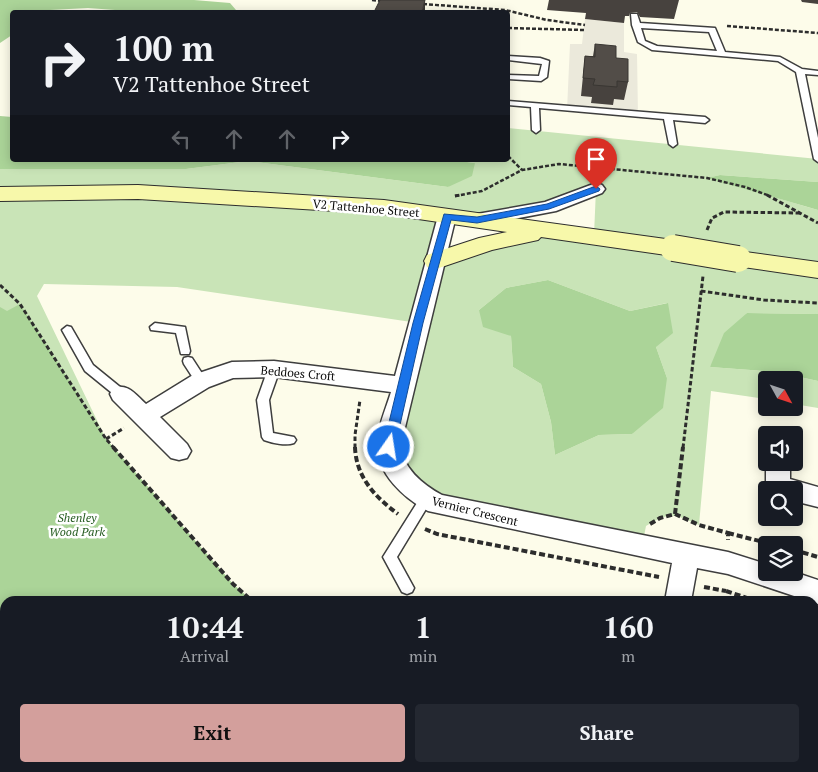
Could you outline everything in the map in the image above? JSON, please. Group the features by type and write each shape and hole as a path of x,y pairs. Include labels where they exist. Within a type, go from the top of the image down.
{"street":[{"path":"477,220 549,206 596,189"},
{"name":"V2 Tattenhoe Street","path":"0,194 138,192 384,207 449,206 477,220 818,270"},
{"name":"Vernier Crescent","path":"449,206 403,384 389,447 396,467 408,483 426,499 437,504 728,563 818,592"},
{"path":"436,261 488,243 554,230"},
{"name":"Beddoes Croft","path":"144,416 201,381 232,370 274,369 403,384"},
{"path":"121,394 179,451"},
{"path":"803,493 818,498"},
{"path":"679,596 686,556"}],"lane":[{"path":"722,53 712,30 635,21 642,42 655,48 780,59 800,71 818,73"},
{"path":"510,58 540,60 546,63 541,79 510,77"},
{"path":"800,71 818,158"},
{"path":"510,104 705,120"},
{"path":"535,107 536,130"},
{"path":"668,118 673,144"},
{"path":"155,327 181,330 186,356 201,381"},
{"path":"67,330 89,368 121,394"},
{"path":"274,369 263,400 268,437 290,440"},
{"path":"407,588 390,557 426,499"}],"path":[{"path":"372,0 382,1"},
{"path":"420,3 505,10"},
{"path":"510,11 547,20 584,25"},
{"path":"712,30 726,26 818,32"},
{"path":"510,28 584,30"},
{"path":"510,158 522,170"},
{"path":"449,206 459,196 482,191 522,170 559,164 707,178 745,187 775,198 818,223"},
{"path":"707,234 708,225 712,218 724,212 802,213"},
{"path":"675,514 703,272"},
{"path":"0,285 20,304 106,439 233,584 246,596"},
{"path":"701,290 764,300 818,304"},
{"path":"728,533 758,541"},
{"path":"803,553 818,558"}],"green space":[{"path":"0,0 194,0 230,3 236,10 115,10 88,8 10,10 10,36 0,43"},
{"path":"0,116 10,117 10,162 240,162 186,169 0,169"},
{"path":"510,128 818,159 818,182 720,175 708,178 818,210 818,314 747,313 710,367 764,371 758,371 758,398 711,391 699,525 684,518 667,516 661,518 646,526 642,546 437,504 396,467 418,323 177,287 44,284 37,296 106,439 233,584 246,596 0,596 0,169 186,169 240,162 256,162 448,187 475,163 467,162 510,162","holes":["596,189 594,235 554,230 436,261 447,216 477,220","548,280 630,311 667,303 656,347 667,378 632,434 599,435 555,455 551,422 541,384 513,367 511,336 479,310 506,288"]},
{"path":"256,162 475,163 472,176 448,187"},
{"path":"720,175 818,182 818,210 707,178"},
{"path":"548,280 630,311 668,303 673,333 656,347 667,378 663,408 632,434 599,435 555,455 551,422 541,384 513,367 511,336 483,327 479,310 506,288"},
{"name":"Shenley Wood Park","path":"20,304 106,439 233,584 246,596 0,596 0,307 7,311"},
{"path":"747,313 818,314 818,381 803,378 803,371 764,371 710,367 724,333"},
{"path":"803,378 818,381 818,408 803,406"}],"shaded area":[{"path":"585,19 624,23 624,52 637,54 638,116 567,110 570,44 582,44"}],"building":[{"path":"380,0 425,0 422,10 375,10"},
{"path":"595,44 616,46 616,58 628,59 628,82 617,81 617,87 593,85 595,79 583,78 585,56 595,57"}],"route":[{"path":"389,447 418,323 447,216 477,220 549,206 596,189"}]}
